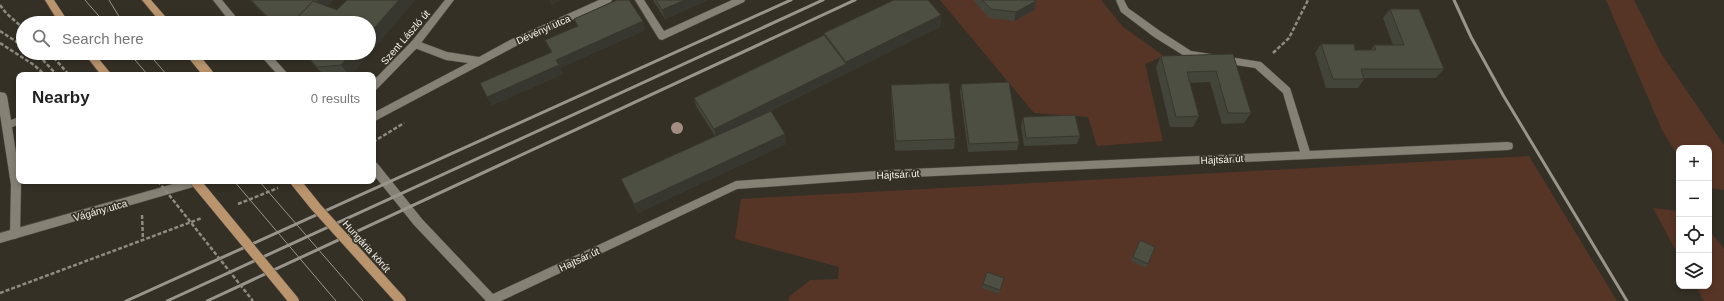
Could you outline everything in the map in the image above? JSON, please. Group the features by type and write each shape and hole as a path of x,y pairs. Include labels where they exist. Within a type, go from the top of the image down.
{"main road":[{"path":"49,0 59,16"},
{"path":"146,0 160,16"},
{"path":"95,60 105,72"},
{"path":"197,60 207,72"},
{"path":"197,184 294,301"},
{"name":"Hungária körút","path":"297,184 316,207 401,301"}],"street":[{"path":"217,0 230,16"},
{"name":"Szent László út","path":"376,84 415,44 450,0"},
{"name":"Dévényi utca","path":"376,116 513,43 608,0"},
{"path":"639,0 662,36 741,0"},
{"path":"1120,0 1124,10 1157,34 1189,54 1258,65 1287,91 1306,155"},
{"path":"415,44 446,56 480,61"},
{"path":"270,60 281,72"},
{"path":"0,96 2,96 16,185 16,234"},
{"path":"7,125 16,122"},
{"name":"Hajtsár út","path":"376,170 418,222 493,300 736,185 890,174 1508,146"},
{"name":"Vágány utca","path":"0,238 190,184"}],"path":[{"path":"1258,65 1276,51 1289,38 1308,0"},
{"path":"0,5 16,22"},
{"path":"0,31 16,41"},
{"path":"0,43 16,53"},
{"path":"26,60 42,72"},
{"path":"43,60 54,72"},
{"path":"56,60 66,72"},
{"path":"160,184 253,301"},
{"path":"0,293 143,241"}],"shaded area":[{"path":"940,0 1101,0 1123,27 1164,56 1145,64 1163,141 1097,146 1088,117 1034,113"},
{"path":"1606,0 1634,0 1662,55 1724,145 1724,190 1712,188 1712,145 1676,145 1676,153 1662,130"},
{"path":"1529,156 1617,301 788,301 790,296 810,280 838,279 839,267 735,239 741,199"},
{"path":"1653,208 1676,211 1676,250"},
{"path":"1712,234 1724,249 1724,301 1704,301 1698,289 1712,289"}],"building":[{"path":"251,0 318,0 316,2 313,1 299,16 267,16"},
{"path":"347,0 399,0 376,26 376,16 299,16 313,1 337,10"},
{"path":"617,0 629,0 643,21 556,60 559,65 487,97 480,83 552,52 545,40 578,26 574,19"},
{"path":"656,0 685,0 662,10"},
{"path":"894,0 928,0 941,15 846,62 824,33"},
{"path":"982,0 1036,1 1016,12 991,9"},
{"path":"1390,9 1419,9 1444,69 1361,69 1364,79 1333,79 1321,44 1354,44 1355,50 1376,50 1374,45 1404,45"},
{"path":"824,35 846,64 714,129 694,98"},
{"path":"1233,54 1251,113 1228,113 1216,71 1187,72 1199,116 1176,117 1161,56"},
{"path":"310,60 346,60 341,65 317,67"},
{"path":"1009,82 1019,142 969,144 961,84"},
{"path":"949,83 955,139 896,141 891,85"},
{"path":"771,111 785,134 634,204 621,179"},
{"path":"1075,115 1080,136 1026,138 1023,117"},
{"path":"1140,240 1155,247 1148,264 1133,257"},
{"path":"987,272 1004,278 1000,290 983,284"}],"tram line":[{"path":"85,0 99,16"},
{"path":"109,0 119,16"},
{"path":"135,60 145,72"},
{"path":"154,60 164,72"},
{"path":"237,184 336,301"},
{"path":"262,184 363,301"}],"railway":[{"path":"126,301 791,0"},
{"path":"167,301 823,0"},
{"path":"207,301 855,0"},
{"path":"1454,0 1471,37 1503,95 1627,301"}]}
